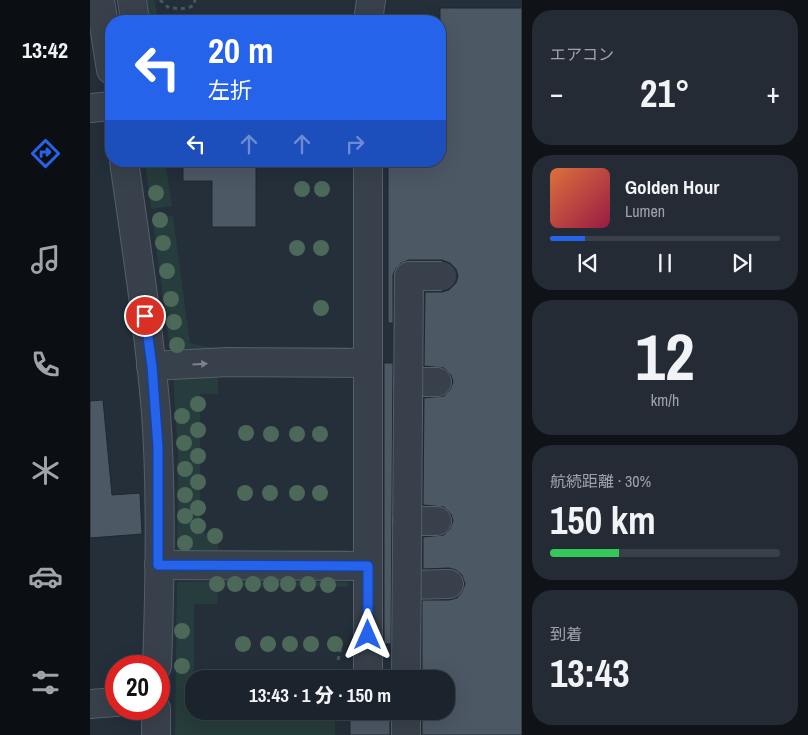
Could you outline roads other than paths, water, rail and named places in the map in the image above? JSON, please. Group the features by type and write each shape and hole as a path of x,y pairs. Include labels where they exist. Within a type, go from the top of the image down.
{"street":[{"path":"100,0 105,32"},
{"path":"132,0 134,15"},
{"path":"369,15 371,0"},
{"path":"90,108 105,107"},
{"path":"125,167 152,366 158,464 157,655"},
{"path":"368,167 368,670"},
{"path":"406,670 403,571 407,521 404,391 409,276 442,276"},
{"path":"152,366 229,362 368,363"},
{"path":"404,391 437,382"},
{"path":"407,521 437,521"},
{"path":"158,565 368,566"},
{"path":"403,571 449,584"},
{"path":"90,704 105,703"},
{"path":"156,720 156,735"},
{"path":"406,720 406,735"}]}
